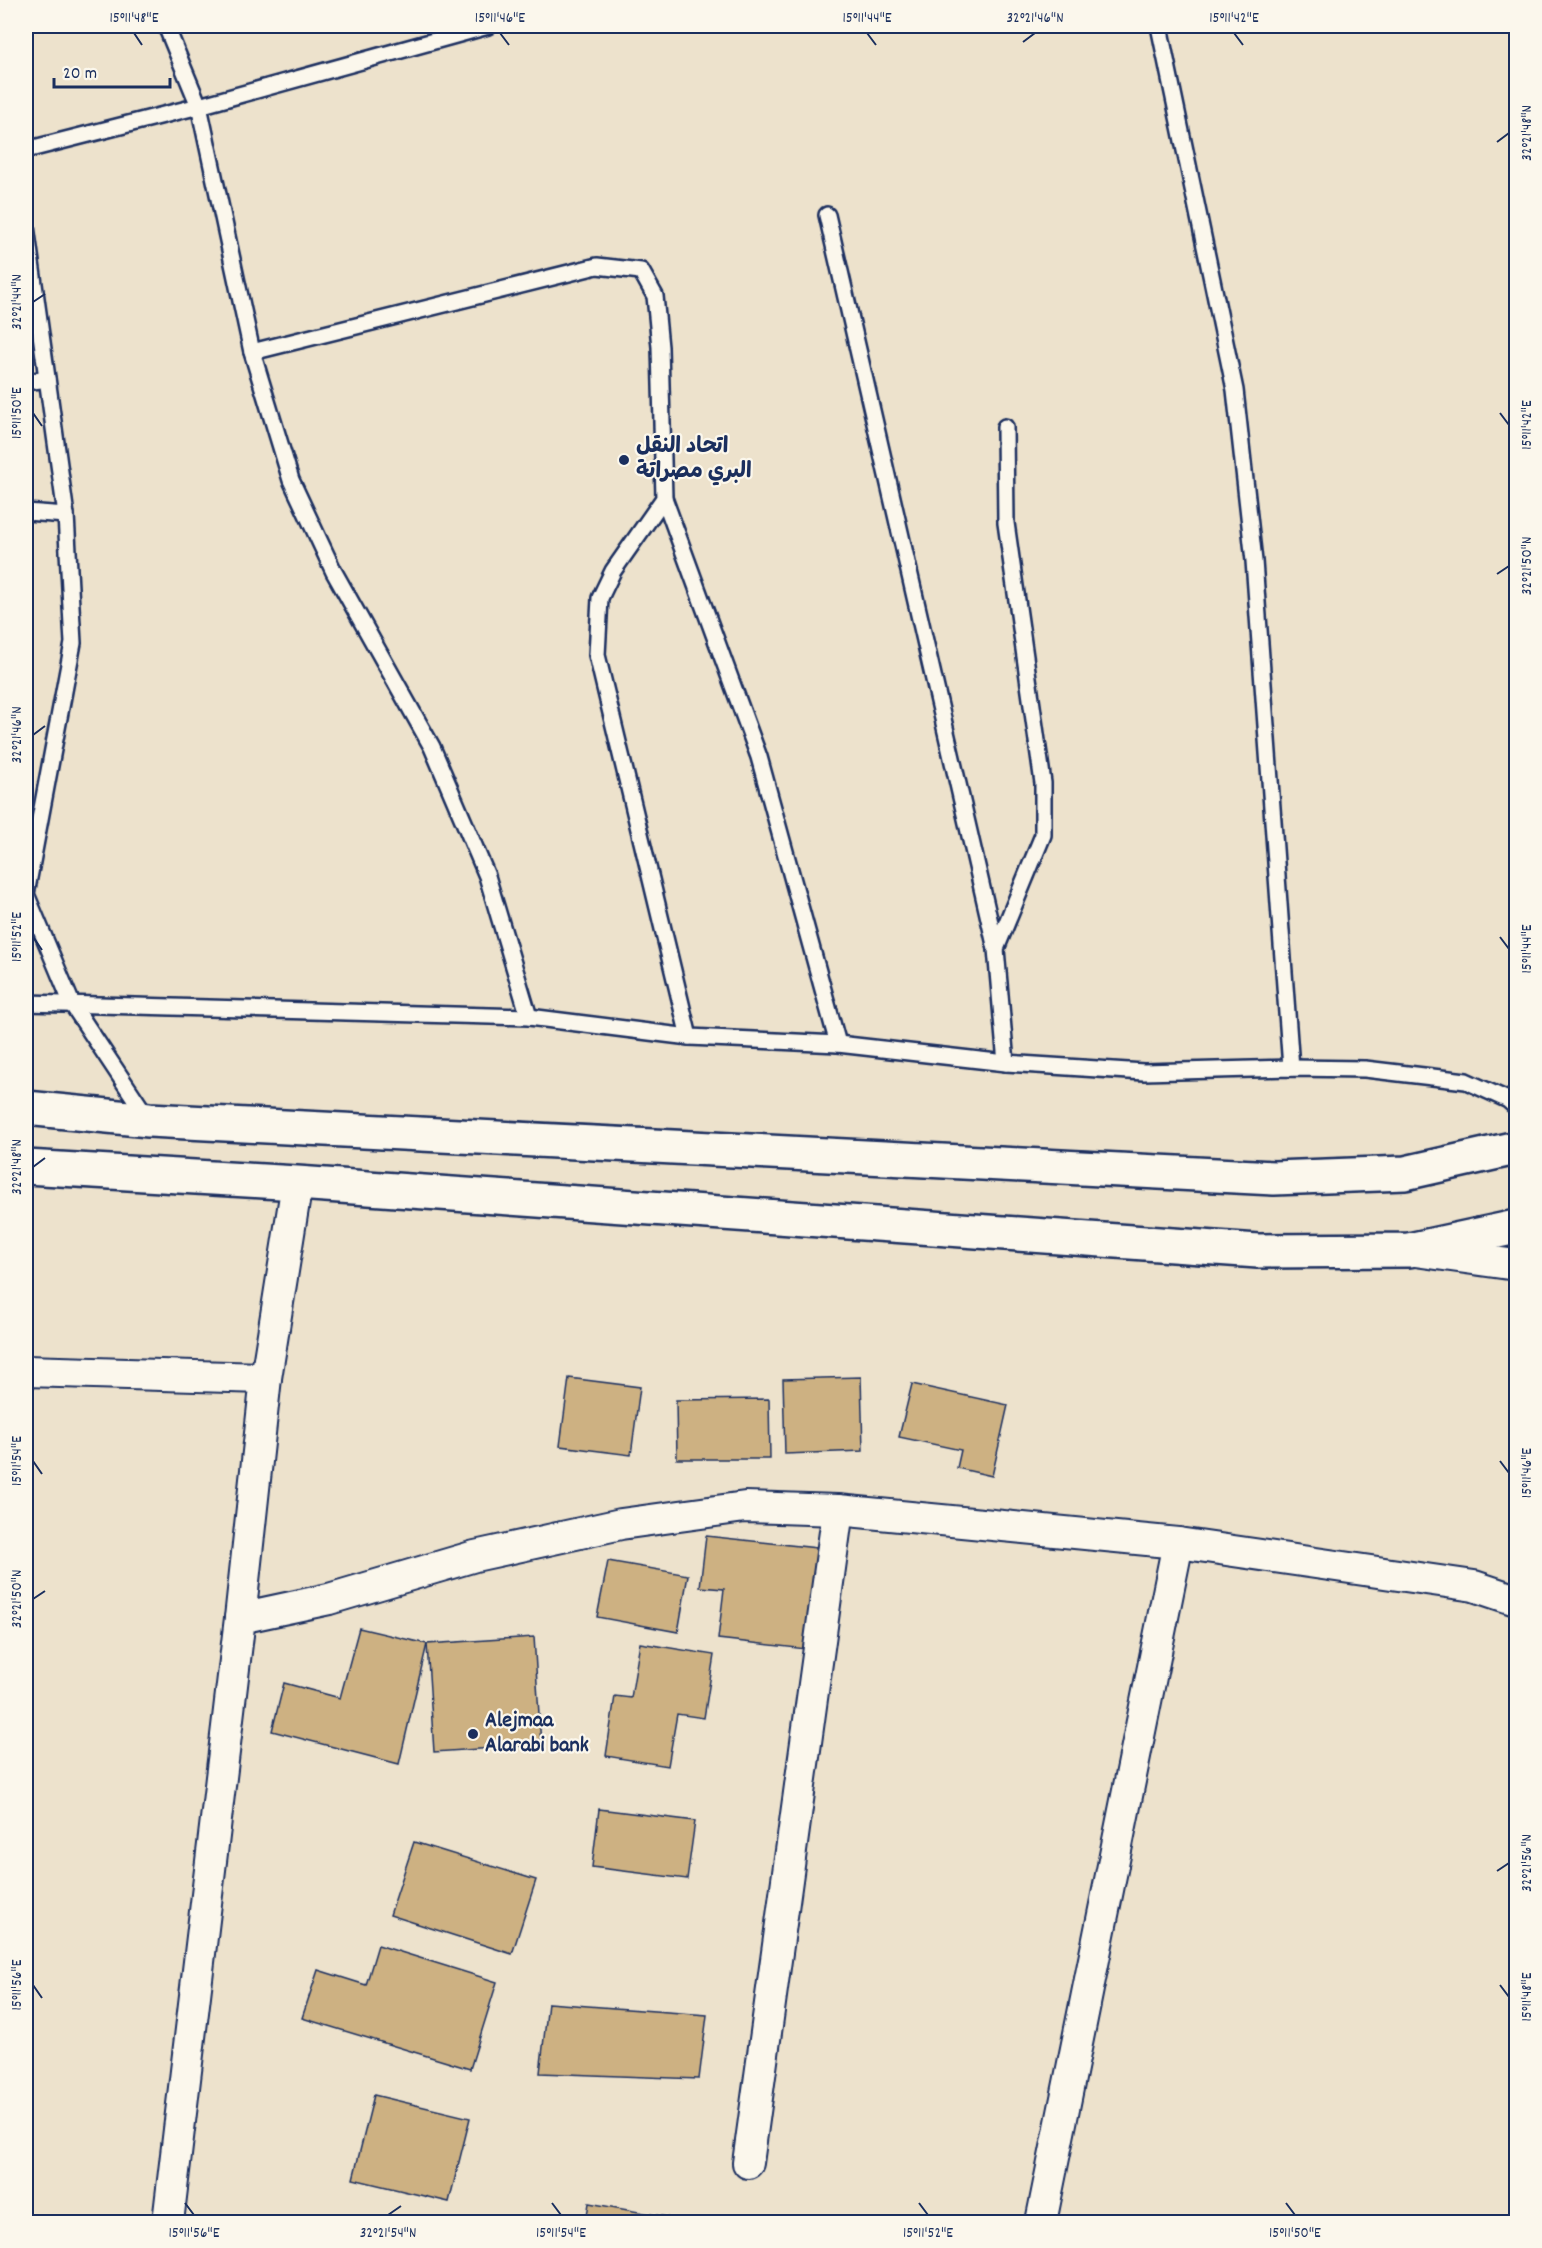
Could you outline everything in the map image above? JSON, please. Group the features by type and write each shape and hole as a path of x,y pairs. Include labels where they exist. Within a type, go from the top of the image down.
{"main road":[{"path":"26,1108 149,1120 1274,1178 1405,1173 1516,1148"},
{"path":"26,1167 297,1183 1258,1251 1409,1250 1516,1227"}],"street":[{"path":"168,2223 240,1618 266,1378 297,1183"},
{"path":"1409,1250 1516,1265"},
{"path":"26,1371 266,1378"},
{"path":"240,1618 329,1599 475,1556 621,1524 745,1507 838,1510 1178,1543 1474,1586 1516,1600"},
{"path":"748,2163 838,1510"},
{"path":"1041,2223 1178,1543"}],"lane":[{"path":"166,26 199,106 252,352 291,480 334,572 432,747 487,876 529,1017"},
{"path":"26,150 199,106 488,26"},
{"path":"1159,26 1235,390 1254,561 1291,1068"},
{"path":"827,215 996,949 1006,1064"},
{"path":"26,226 66,515 73,643 26,894 72,1004 149,1120"},
{"path":"252,352 597,266 641,271 655,296 660,347 664,498 759,757 838,1044"},
{"path":"26,382 47,380"},
{"path":"996,949 1043,835 1043,783 1006,523 1005,427"},
{"path":"664,498 613,571 600,598 597,655 689,1037"},
{"path":"26,512 66,515"},
{"path":"26,1003 529,1017 689,1037 838,1044 1006,1064 1144,1072 1291,1068 1365,1069 1466,1081 1508,1100 1516,1107"}],"building":[{"path":"861,1377 863,1451 785,1454 783,1379"},
{"path":"569,1378 640,1387 631,1455 560,1446"},
{"path":"912,1384 1008,1405 992,1476 957,1468 961,1450 899,1437"},
{"path":"769,1399 770,1459 677,1459 676,1400"},
{"path":"706,1536 817,1548 806,1649 718,1639 724,1589 700,1587"},
{"path":"608,1561 688,1575 678,1632 597,1617"},
{"path":"359,1628 427,1644 399,1764 272,1731 284,1683 340,1698"},
{"path":"534,1637 541,1745 434,1752 427,1644"},
{"path":"640,1643 714,1655 704,1718 677,1714 668,1766 606,1756 615,1696 631,1698"},
{"path":"599,1809 695,1821 687,1879 592,1867"},
{"path":"414,1842 536,1880 512,1954 390,1915"},
{"path":"378,1945 497,1982 470,2069 302,2018 318,1970 366,1985"},
{"path":"548,2003 707,2015 699,2079 540,2073"},
{"path":"374,2095 470,2118 449,2202 353,2179"},
{"path":"589,2203 667,2217 666,2222 586,2222"}],"place":[{"name":"اتحاد النقل البري مصراتة","path":"624,460"},
{"name":"Alejmaa Alarabi bank","path":"473,1734"}]}
